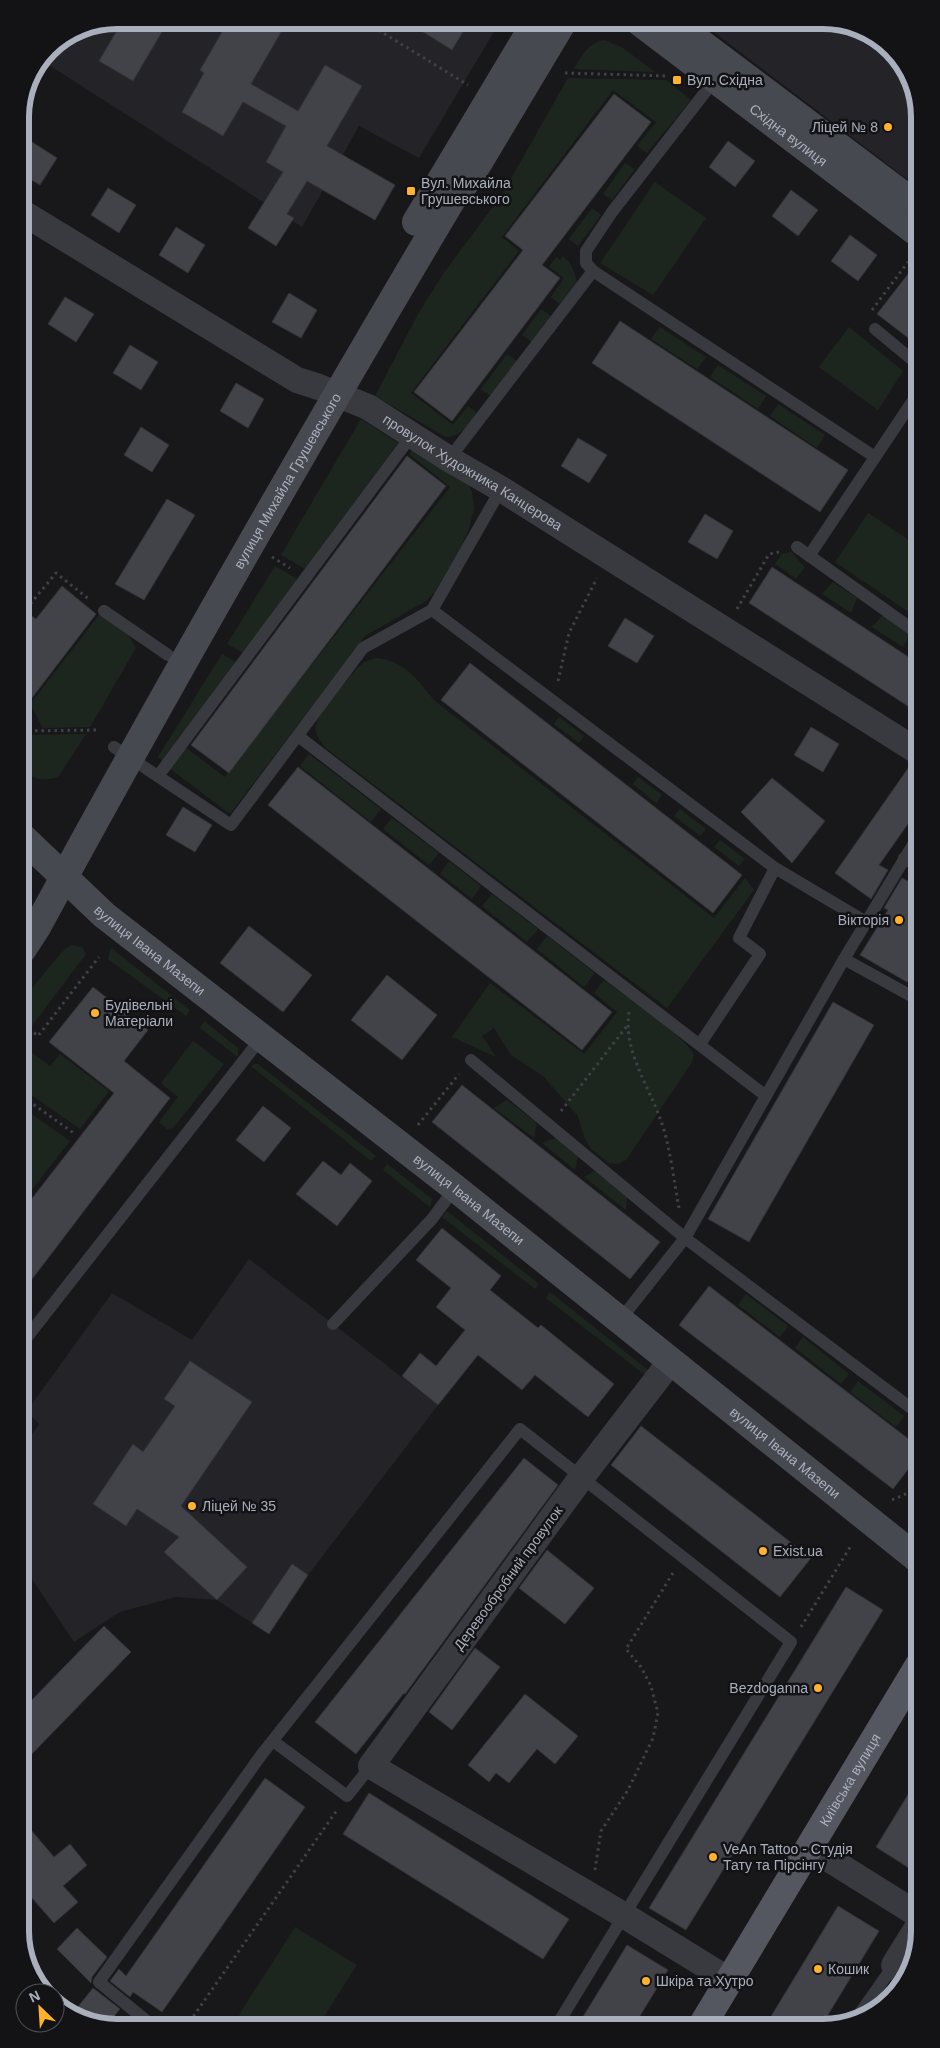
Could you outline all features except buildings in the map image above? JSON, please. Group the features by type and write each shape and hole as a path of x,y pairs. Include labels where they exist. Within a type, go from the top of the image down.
{"main road":[{"name":"вулиця Михайла Грушевського","path":"114,745 327,391 532,29"},
{"name":"вулиця Михайла Грушевського","path":"29,934 114,745 327,391 451,200 470,177 559,29"},
{"name":"Східна вулиця","path":"652,29 721,71 911,201"},
{"name":"Східна вулиця","path":"679,29 721,71 911,229"},
{"name":"вулиця Івана Мазепи","path":"29,844 104,915 455,1188 911,1554"},
{"name":"вулиця Михайла Грушевського","path":"29,905 57,870"},
{"name":"Київська вулиця","path":"706,2019 911,1678"},
{"name":"Київська вулиця","path":"726,2019 911,1711"}],"street":[{"name":"провулок Художника Канцерова","path":"29,216 297,380 368,408 609,556 911,746"},
{"name":"Деревообробний провулок","path":"371,1766 581,1478 671,1360"},
{"path":"371,1766 590,1895 729,1980"},
{"path":"824,1856 911,1910"},
{"path":"900,1970 910,1946"}],"lane":[{"path":"721,71 612,212 586,251 586,263 593,272 875,457"},
{"path":"449,459 593,272"},
{"path":"875,329 911,359"},
{"path":"809,556 911,403"},
{"path":"158,776 412,436"},
{"path":"114,745 231,825 363,648 432,610 501,489"},
{"path":"797,547 911,628"},
{"path":"432,610 775,868 866,922"},
{"path":"104,611 168,655"},
{"path":"298,736 766,1096"},
{"path":"620,1320 685,1238 844,959 911,847"},
{"path":"904,858 911,862"},
{"path":"700,1044 760,954 739,938 775,868"},
{"path":"844,959 911,996"},
{"path":"29,1336 262,1038"},
{"path":"471,1060 685,1238 911,1409"},
{"path":"333,1324 432,1219 455,1188"},
{"path":"143,2019 99,1982 273,1740 520,1429 792,1642 562,2019"},
{"path":"273,1740 347,1796"},
{"name":"Деревообробний провулок","path":"347,1796 371,1766"},
{"path":"867,2007 900,1970"}],"path":[{"path":"377,29 468,85"},
{"path":"565,73 672,76"},
{"path":"875,329 863,321 908,262"},
{"path":"724,629 769,554 797,547"},
{"path":"558,704 558,677 569,633 609,556"},
{"path":"29,606 56,573 104,611"},
{"path":"29,732 114,745"},
{"path":"32,1030 38,1036 99,957"},
{"path":"632,992 627,1026 638,1067 662,1122 685,1238"},
{"path":"550,1125 627,1026"},
{"path":"29,1034 32,1030"},
{"path":"418,1125 471,1060"},
{"path":"29,1101 75,1134"},
{"path":"892,1500 911,1492"},
{"path":"792,1642 852,1544"},
{"path":"590,1895 601,1831 632,1782 653,1738 658,1713 651,1686 641,1668 626,1649 683,1558"},
{"path":"192,2019 347,1796"}],"shaded area":[{"path":"117,29 496,29 419,158 359,126 302,227 47,63 68,44 83,35"},
{"name":"Ліцей № 8","path":"710,29 829,29 857,35 877,47 893,63 905,83 910,100 911,182"},
{"path":"604,40 623,48 655,72 574,69 590,47"},
{"path":"568,78 666,80 691,100 647,153 637,146 656,122 613,90 502,237 519,251 411,393 453,425 468,406 477,413 460,432 446,437 375,396 417,316 443,274 501,196"},
{"path":"625,163 635,169 612,200 603,194"},
{"path":"655,182 706,218 653,295 600,263"},
{"path":"592,208 601,215 578,246 569,239"},
{"path":"563,256 571,264 577,282 560,304 551,297 564,278 549,267 556,257 560,260"},
{"path":"541,309 551,316 532,342 522,335"},
{"path":"660,327 706,357 697,369 651,339"},
{"path":"849,327 903,371 878,410 819,367"},
{"path":"507,354 517,361 490,396 481,389"},
{"path":"718,365 766,396 758,409 710,377"},
{"path":"778,404 825,435 817,448 770,416"},
{"path":"361,419 398,443 305,569 281,555"},
{"path":"416,444 467,480 472,492 474,508 469,529 459,551 435,592 426,601 365,636 230,814 169,768 185,747 225,777 450,487 409,454"},
{"path":"868,513 911,542 911,614 835,562"},
{"path":"791,552 805,567 796,579 775,564 782,554"},
{"path":"275,566 297,579 243,653 227,644"},
{"path":"833,582 857,598 851,613 822,594"},
{"path":"99,615 128,634 136,648 90,727 43,728 30,704"},
{"path":"883,615 908,632 907,640 903,647 872,627"},
{"path":"222,654 236,662 163,761 158,757"},
{"path":"375,658 394,663 410,672 435,701 714,918 745,878 754,890 667,1008 322,744 317,735 316,725 322,712 357,668 364,662"},
{"path":"559,717 584,736 579,743 554,724"},
{"path":"86,734 58,777 49,779 40,779 29,774 29,735"},
{"path":"309,754 381,809 371,822 300,766"},
{"path":"638,777 662,795 656,803 633,784"},
{"path":"680,809 706,829 700,836 674,816"},
{"path":"392,818 439,853 429,865 383,829"},
{"path":"720,840 745,859 739,866 714,847"},
{"path":"449,861 481,886 472,899 440,874"},
{"path":"492,894 538,929 527,942 482,906"},
{"path":"547,936 595,973 584,987 537,949"},
{"path":"71,945 82,947 86,954 29,1028 29,992 61,953"},
{"path":"111,948 190,1010 186,1016 108,959"},
{"path":"604,980 667,1027 689,1047 694,1055 692,1062 626,1160 618,1164 609,1163 591,1149 584,1137 578,1116 543,1076 511,1055 494,1028 482,1036 496,1057 452,1037 490,983 584,1054 617,1012 594,993"},
{"path":"204,1021 238,1048 238,1057 200,1028"},
{"path":"193,1041 224,1064 173,1128 167,1129 159,1122 178,1097 161,1083"},
{"path":"29,1050 50,1066 60,1054 109,1091 80,1129 29,1093"},
{"path":"258,1064 376,1156 371,1161 251,1066"},
{"path":"507,1100 537,1123 534,1138 494,1108"},
{"path":"30,1113 70,1141 29,1193"},
{"path":"556,1138 578,1156 575,1170 542,1143"},
{"path":"387,1164 432,1199 430,1207 383,1170"},
{"path":"595,1171 627,1196 626,1210 584,1177"},
{"path":"447,1211 539,1284 535,1289 442,1217"},
{"name":"Ліцей № 35","path":"249,1259 438,1405 308,1575 269,1634 217,1600 176,1597 120,1612 74,1642 29,1574 29,1439 39,1424 29,1413 29,1408 112,1293 192,1340"},
{"path":"550,1292 648,1370 645,1375 546,1298"},
{"path":"746,1294 788,1326 780,1337 738,1305"},
{"path":"803,1337 849,1374 841,1384 795,1348"},
{"path":"858,1381 904,1416 896,1427 850,1392"},
{"path":"295,1927 357,1965 322,2019 245,2019 239,2015"}],"place":[{"name":"Вул. Східна","path":"677,80"},
{"name":"Ліцей № 8","path":"888,127"},
{"name":"Вул. Михайла Грушевського","path":"411,191"},
{"name":"Вікторія","path":"899,920"},
{"name":"Будівельні Матеріали","path":"95,1013"},
{"name":"Ліцей № 35","path":"192,1506"},
{"name":"Exist.ua","path":"763,1551"},
{"name":"Bezdoganna","path":"818,1688"},
{"name":"VeAn Tattoo - Студія Тату та Пірсінгу","path":"713,1857"},
{"name":"Кошик","path":"818,1969"},
{"name":"Шкіра та Хутро","path":"646,1981"}]}
